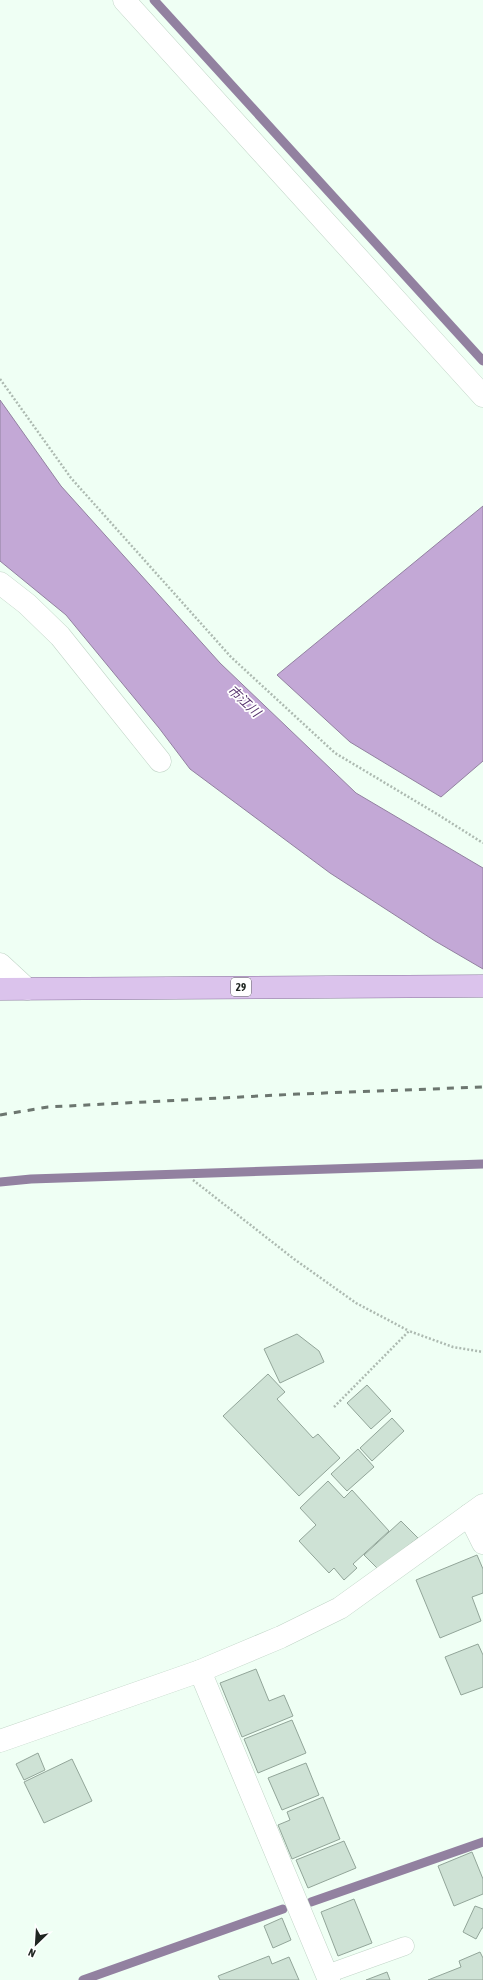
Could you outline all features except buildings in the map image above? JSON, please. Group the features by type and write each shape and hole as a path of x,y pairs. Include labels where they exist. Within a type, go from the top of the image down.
{"main road":[{"name":"29","path":"0,990 482,986"}],"street":[{"path":"124,0 483,396"},
{"path":"0,583 27,604 60,636 160,761"},
{"path":"0,964 27,989"},
{"path":"0,1740 200,1670 281,1637 340,1608 476,1510 483,1543"},
{"path":"200,1670 328,1977"}],"lane":[{"path":"328,1977 406,1946"}],"path":[{"path":"0,379 71,478 231,657 335,754 483,843"},
{"path":"193,1180 294,1259 356,1303 409,1331 453,1347 483,1352"},
{"path":"334,1407 409,1331"}],"water":[{"name":"市江川","path":"0,400 61,486 220,663 356,793 483,868 483,969 435,941 330,873 190,769 159,728 66,615 0,561"},
{"path":"483,506 483,761 441,797 350,742 277,675"}],"waterway":[{"path":"154,0 483,361"},
{"path":"0,1182 31,1179 483,1164"},
{"path":"311,1902 483,1842"},
{"path":"83,1980 283,1909"}],"railway":[{"path":"0,1115 48,1107 298,1094 483,1087"}]}
